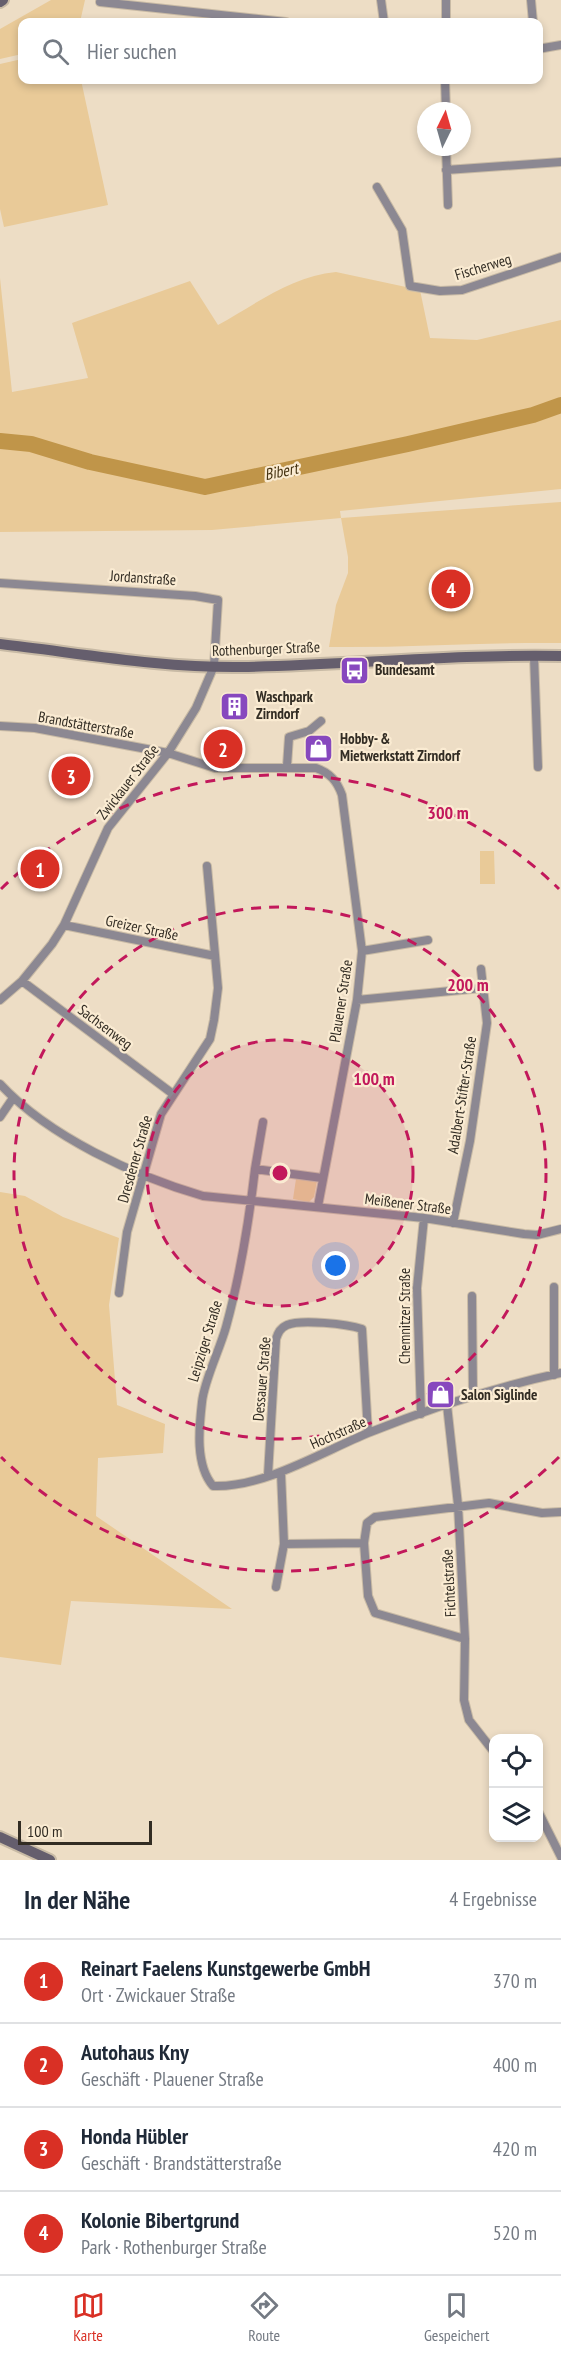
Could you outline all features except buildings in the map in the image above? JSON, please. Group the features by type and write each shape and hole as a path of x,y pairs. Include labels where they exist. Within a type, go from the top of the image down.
{"main road":[{"name":"Rothenburger Straße","path":"0,644 214,666 561,656"},
{"path":"0,1837 50,1860"}],"street":[{"path":"381,0 383,18"},
{"path":"446,0 446,18"},
{"path":"531,0 532,18"},
{"path":"100,2 249,18"},
{"path":"543,48 561,45"},
{"path":"445,84 446,102"},
{"path":"446,156 448,205"},
{"path":"446,170 561,162"},
{"name":"Fischerweg","path":"377,187 402,230 410,286 462,291 561,257"},
{"name":"Jordanstraße","path":"0,583 195,596 218,600 214,666"},
{"path":"534,656 538,767"},
{"name":"Zwickauer Straße","path":"0,1000 22,981 64,925 108,828 168,753 196,708 214,666"},
{"path":"287,766 289,737 309,731 321,721"},
{"name":"Brandstätterstraße","path":"0,726 36,729 168,753"},
{"name":"Plauener Straße","path":"168,753 215,768 287,766 321,770 334,779 341,791 362,951 357,1000 318,1206"},
{"name":"Dresdener Straße","path":"119,1293 128,1232 161,1114 210,1039 218,988 207,866"},
{"name":"Greizer Straße","path":"64,925 215,956"},
{"path":"362,951 428,940"},
{"name":"Adalbert-Stifter-Straße","path":"453,1223 470,1141 487,1023 481,969"},
{"name":"Sachsenweg","path":"22,981 173,1094"},
{"path":"357,1000 482,988"},
{"name":"Meißener Straße","path":"0,1084 14,1098 70,1137 144,1176 203,1196 251,1203 318,1206 424,1218 537,1235 561,1228"},
{"path":"0,1117 14,1098"},
{"name":"Leipziger Straße","path":"213,1486 203,1467 199,1436 202,1398 227,1322 251,1203 263,1122"},
{"path":"255,1169 322,1178"},
{"name":"Chemnitzer Straße","path":"421,1414 417,1288 424,1218"},
{"name":"Hochstraße","path":"213,1486 224,1486 281,1473 368,1433 421,1414 473,1396 558,1374 554,1287"},
{"path":"472,1296 473,1396"},
{"name":"Dessauer Straße","path":"268,1475 276,1339 280,1330 286,1325 297,1323 362,1329 368,1433"},
{"name":"Fichtelstraße","path":"447,1405 458,1505 465,1639 465,1711 489,1746"},
{"path":"276,1587 284,1544 281,1473"},
{"path":"465,1639 375,1613 368,1596 364,1543 367,1523 375,1518 458,1505 489,1503 542,1513 561,1512"},
{"path":"284,1544 364,1543"},
{"path":"543,1821 561,1857"}],"shaded area":[{"path":"51,0 85,0 81,18 19,18"},
{"path":"18,19 18,55 0,59 0,29"},
{"path":"18,60 18,84 82,84 108,205 4,227 0,209 0,64"},
{"path":"336,272 420,290 430,338 477,340 561,320 561,489 340,511 341,518 212,530 0,532 0,278 12,392 88,378 72,323 190,281 218,325 289,285"},
{"path":"561,502 561,643 329,647 336,605 348,573 348,557 341,518"},
{"path":"480,851 494,851 495,884 480,884"},
{"path":"296,1179 317,1181 314,1197 309,1202 293,1199"},
{"path":"0,1192 25,1196 63,1217 119,1238 109,1305 117,1405 165,1424 163,1453 98,1458 96,1516 232,1609 71,1601 61,1665 0,1657"}],"waterway":[{"name":"Bibert","path":"0,441 31,444 90,462 205,487 408,444 533,415 561,405"}],"place":[{"name":"Kolonie Bibertgrund","path":"451,589"},
{"name":"Bundesamt","path":"354,670"},
{"name":"Waschpark Zirndorf","path":"235,706"},
{"name":"Hobby- & Mietwerkstatt Zirndorf","path":"319,748"},
{"name":"Autohaus Kny","path":"223,749"},
{"name":"Honda Hübler","path":"71,776"},
{"name":"Reinart Faelens Kunstgewerbe GmbH","path":"40,869"},
{"name":"Salon Siglinde","path":"440,1395"}]}
